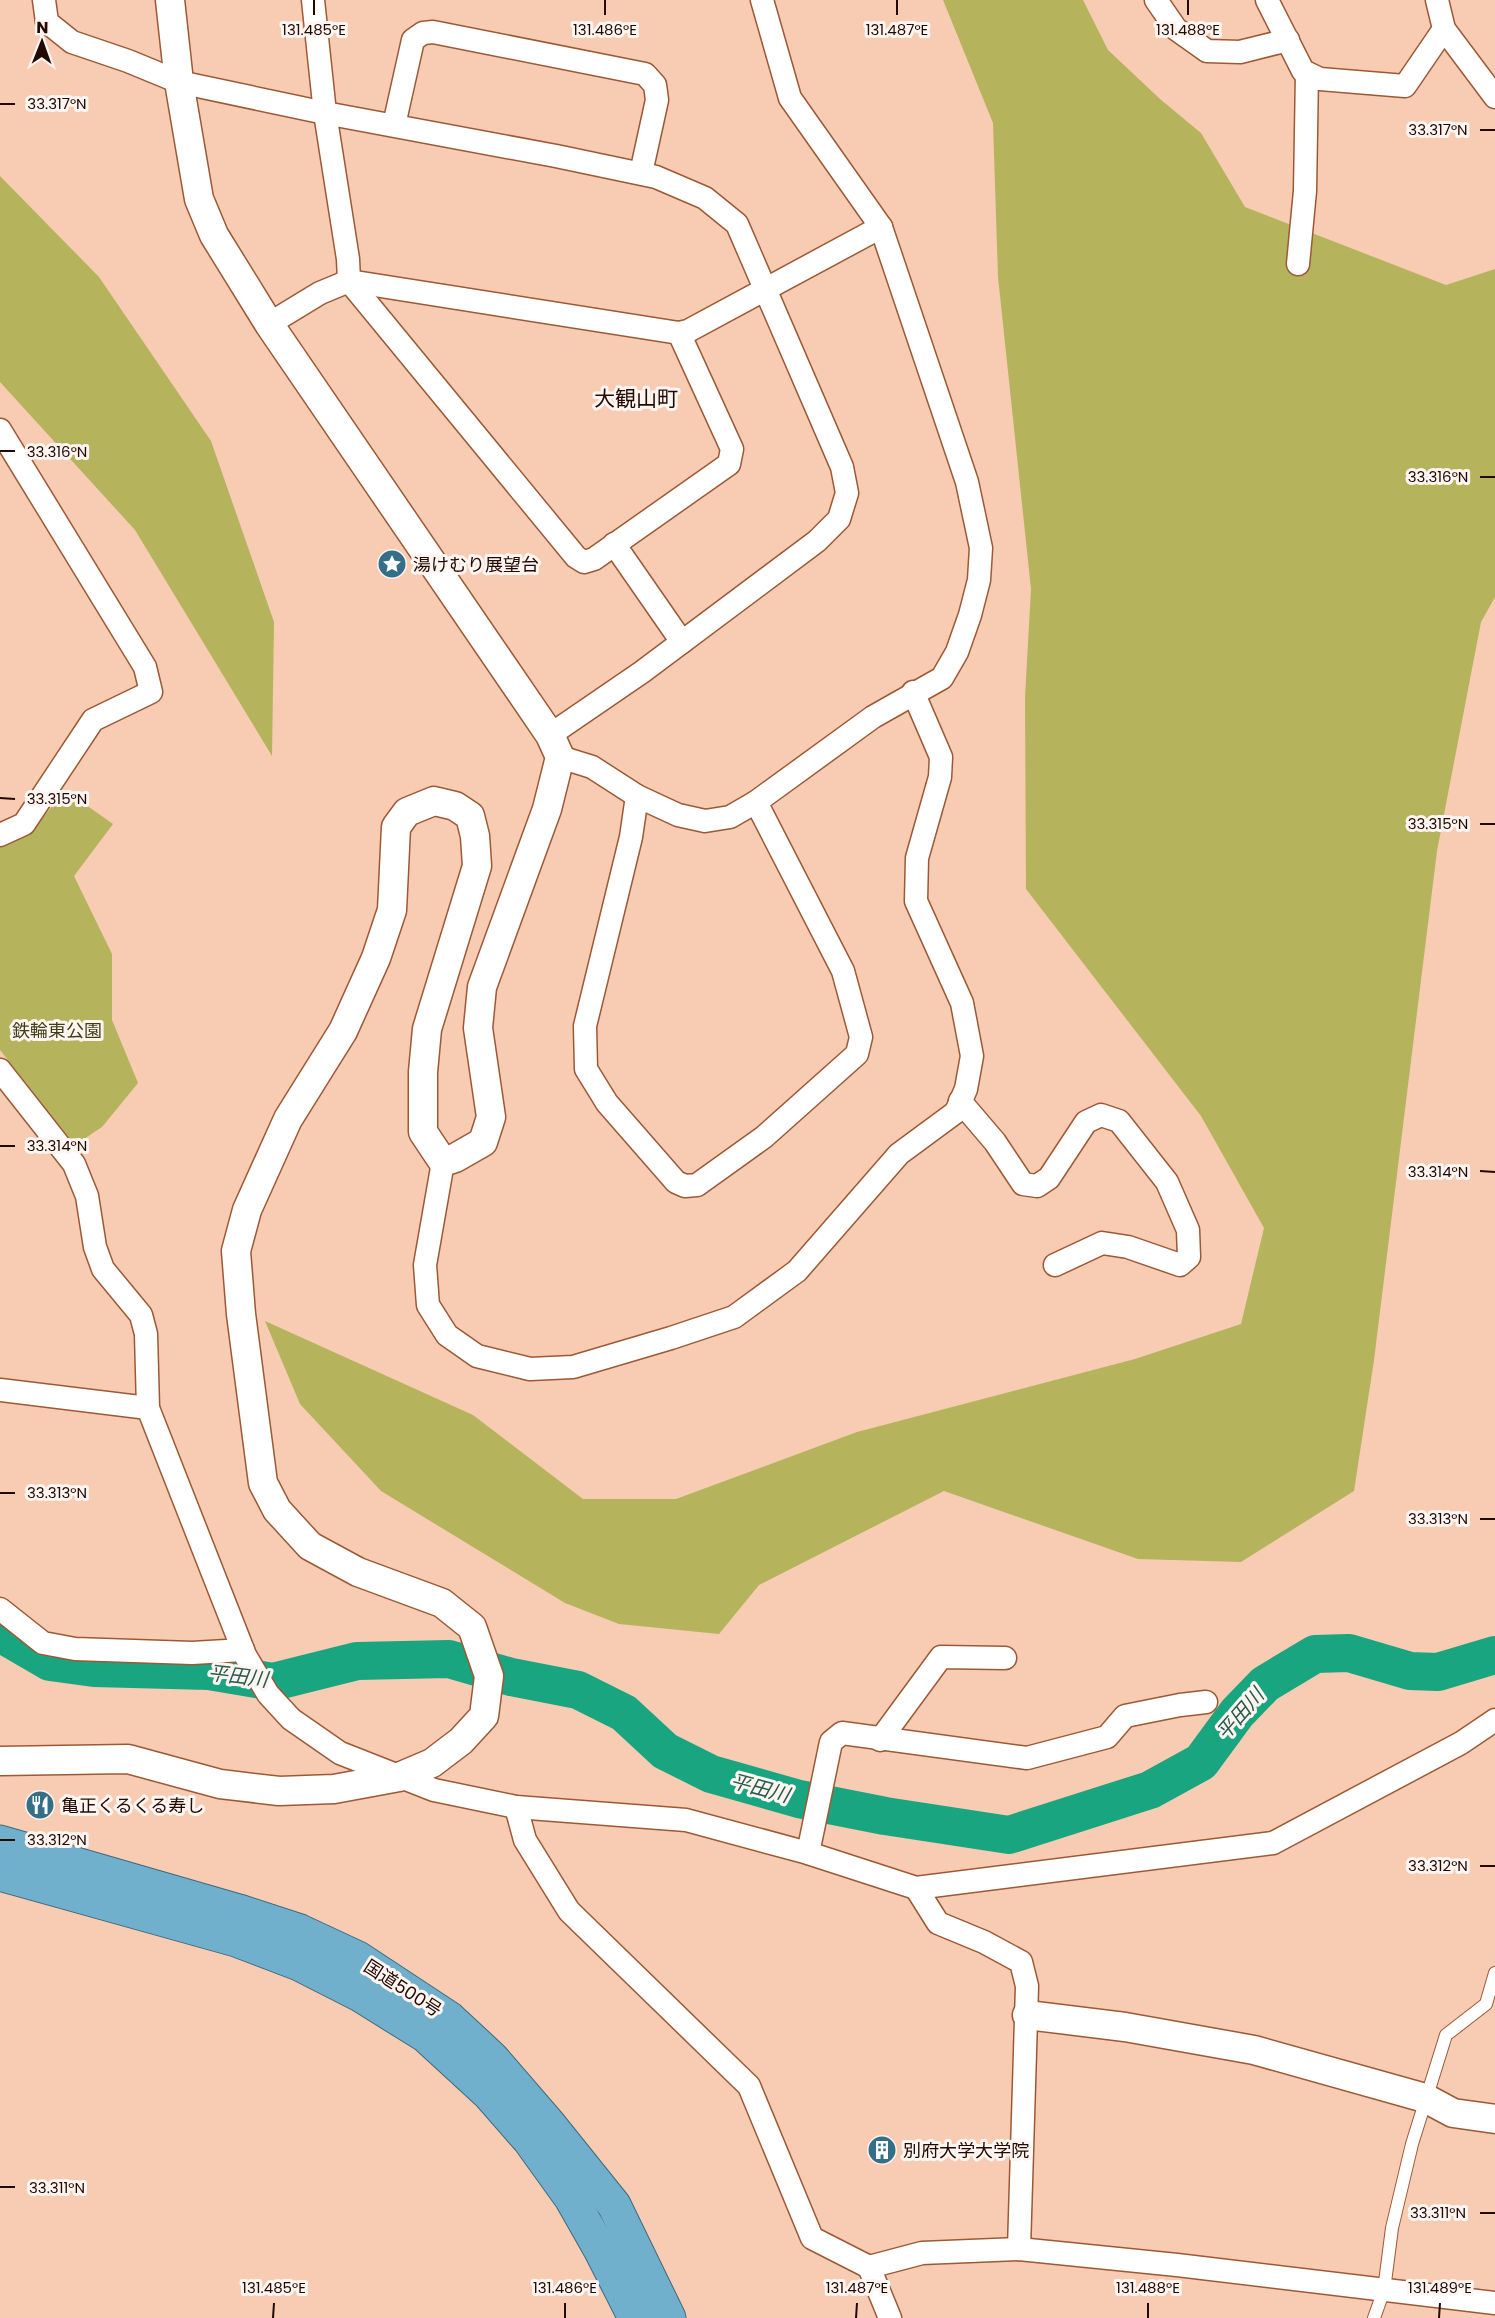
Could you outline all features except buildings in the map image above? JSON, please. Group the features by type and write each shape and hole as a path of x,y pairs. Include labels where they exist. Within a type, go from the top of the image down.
{"highway":[{"name":"国道500号","path":"0,1842 239,1911 300,1931 357,1958 449,2018 492,2058 614,2205 669,2318"},
{"name":"国道500号","path":"0,1874 236,1941 299,1964 360,1995 426,2036 488,2093 530,2141 571,2198 635,2318"}],"street":[{"path":"44,0 47,22 72,42 179,82 325,113 656,177 705,198 737,224 842,467 847,493 839,519 817,541 682,642 555,746 547,808 482,987 478,1028 491,1117 483,1142 443,1162"},
{"path":"170,0 179,82 199,199 214,235 269,324 555,746 637,796 678,815 705,821 730,817 756,802 873,717 913,692 942,678 957,652 979,580 981,549 967,482 881,227 790,98 762,0"},
{"path":"313,0 325,113 348,259 349,281 576,557 584,562 594,559 729,464 732,449 679,333"},
{"path":"1156,0 1176,29 1207,51 1240,52 1288,40"},
{"path":"1267,0 1302,71 1320,80 1406,86 1444,29"},
{"path":"1437,0 1444,29 1495,98"},
{"path":"394,125 413,40 423,33 445,35 645,74 655,85 657,100 641,174"},
{"path":"1298,264 1305,191 1307,73"},
{"path":"269,324 320,292 349,281 679,333 688,331 881,227"},
{"path":"0,430 145,667 151,692 93,720 24,824 0,836"},
{"path":"614,544 682,642"},
{"path":"0,1761 128,1759 220,1784 279,1791 334,1789 399,1777 432,1763 461,1741 484,1716 489,1676 472,1627 442,1603 358,1572 310,1546 277,1510 264,1483 241,1314 236,1251 247,1210 288,1119 343,1031 376,958 392,910 396,827 407,812 434,801 455,806 470,816 475,836 477,866 427,1029 423,1072 423,1132 443,1162 425,1265 428,1305 447,1335 477,1356 530,1369 573,1367 734,1317 797,1270 899,1154 956,1112 966,1089 972,1056 962,1003 916,901 917,858 940,777 941,757 913,692"},
{"path":"637,796 631,837 585,1026 586,1069 607,1103 676,1182 685,1186 697,1185 765,1137 857,1054 861,1037 843,971 756,802"},
{"path":"0,1070 74,1164 87,1196 95,1247 103,1269 141,1315 146,1334 148,1408 243,1650 268,1694 291,1719 340,1753 435,1790 516,1807 686,1820 808,1853 916,1888 1273,1843 1461,1743 1495,1720"},
{"path":"960,1101 995,1142 1023,1184 1037,1186 1049,1178 1086,1122 1101,1115 1119,1121 1167,1182 1188,1230 1189,1257 1180,1265 1128,1247 1102,1242 1055,1265"},
{"path":"0,1390 148,1408"},
{"path":"0,1609 43,1643 75,1649 192,1653 243,1650"},
{"path":"880,1740 941,1657 1005,1658"},
{"path":"808,1853 831,1742 842,1733 880,1740 1027,1758 1107,1737 1125,1716 1206,1702"},
{"path":"516,1807 525,1840 569,1911 749,2086 812,2238 869,2267 890,2318"},
{"path":"916,1888 939,1923 984,1942 1021,1962 1027,1986 1027,2015 1019,2249"},
{"path":"1027,2015 1125,2027 1254,2050 1425,2098 1453,2113 1495,2119"},
{"path":"869,2267 922,2253 1019,2249 1177,2265 1495,2303"}],"lane":[{"path":"1374,2318 1384,2290 1392,2228 1412,2144 1446,2034 1486,2004 1495,1973"}],"green space":[{"path":"943,0 1083,0 1108,50 1160,99 1201,133 1245,207 1446,285 1495,269 1495,597 1481,622 1437,851 1374,1360 1354,1491 1241,1562 1138,1559 944,1491 759,1585 719,1634 619,1624 565,1603 381,1491 300,1404 265,1321 473,1415 583,1499 676,1499 857,1432 1135,1359 1241,1324 1264,1228 1201,1116 1026,889 1025,697 1031,589 998,277 993,123"},
{"path":"0,176 99,277 211,441 274,622 272,756 135,530 0,382"},
{"name":"鉄輪東公園","path":"65,790 113,824 74,876 112,954 112,1020 138,1083 102,1127 75,1145 0,1050 0,841 37,825"}],"waterway":[{"name":"平田川","path":"0,1633 50,1662 94,1668 209,1671 273,1682 357,1661 449,1659 511,1677 578,1690 624,1713 665,1751 711,1774 799,1799 885,1816 1009,1835 1150,1790 1201,1762 1237,1713 1265,1684 1315,1654 1349,1653 1410,1671 1438,1672 1495,1655"}],"place":[{"name":"湯けむり展望台","path":"392,564"},
{"name":"亀正くるくる寿し","path":"40,1805"},
{"name":"別府大学大学院","path":"882,2150"}],"district":[{"name":"大観山町","path":"636,398"}]}
